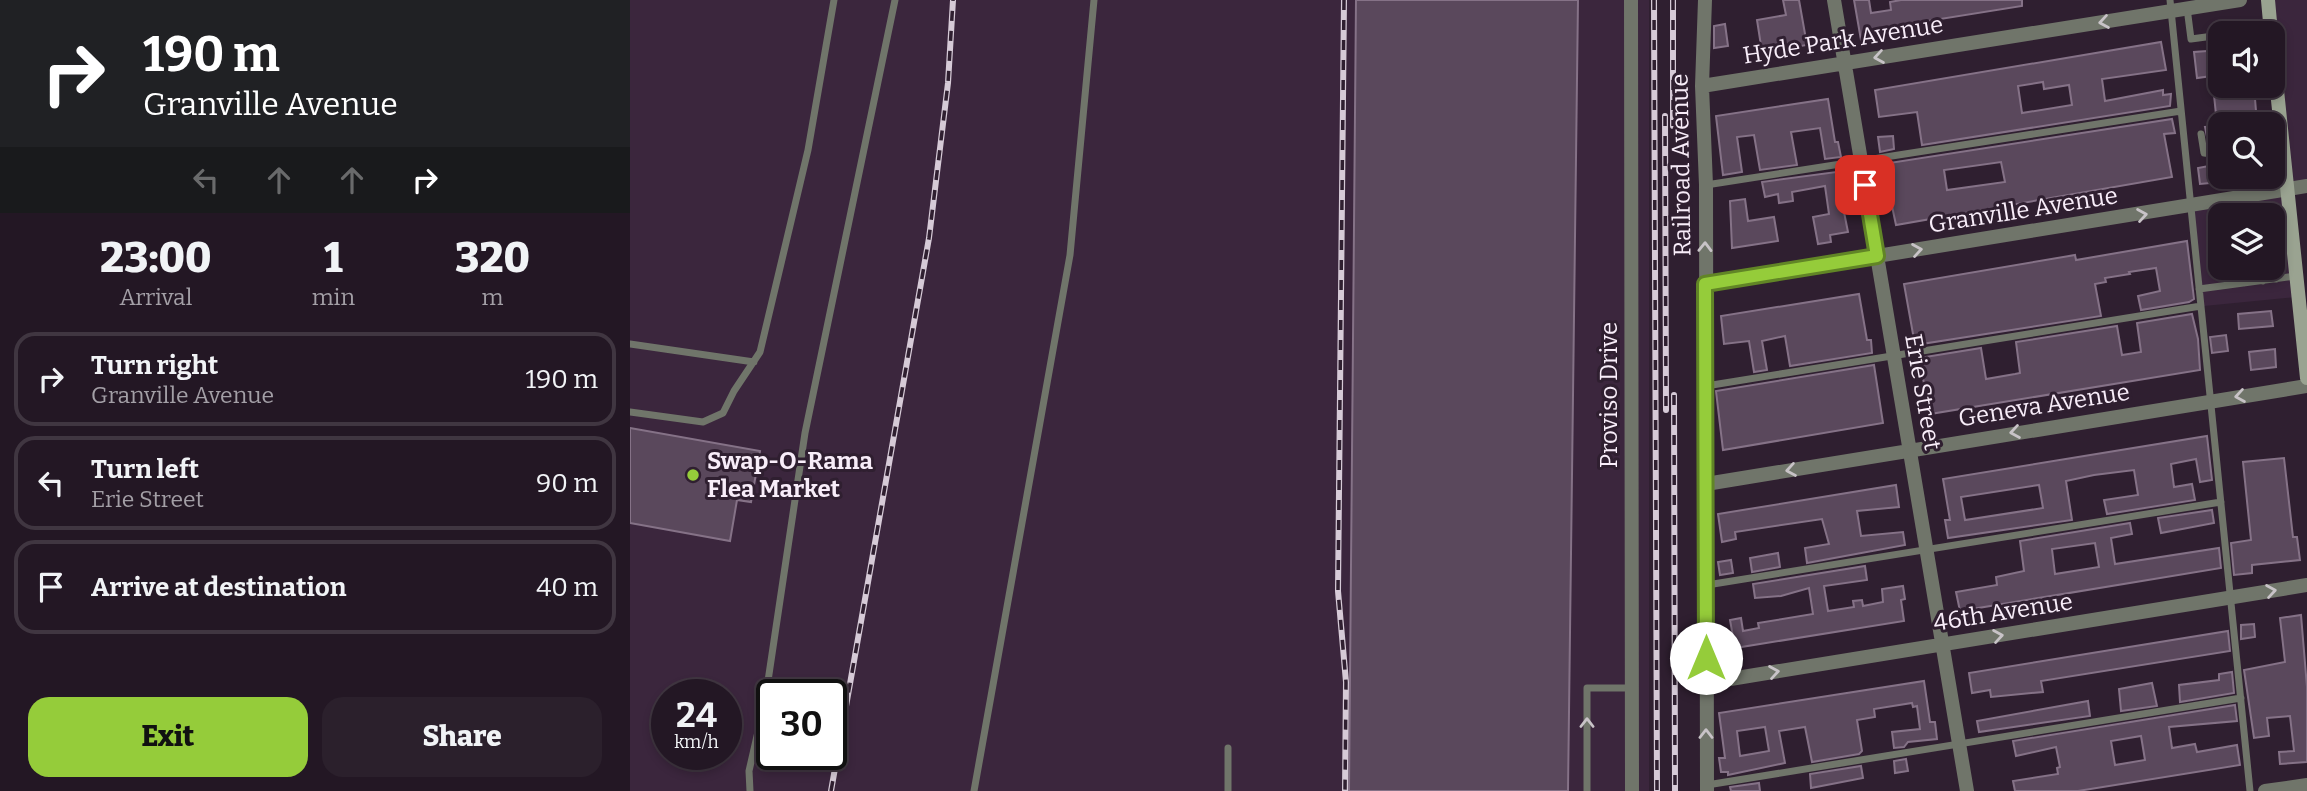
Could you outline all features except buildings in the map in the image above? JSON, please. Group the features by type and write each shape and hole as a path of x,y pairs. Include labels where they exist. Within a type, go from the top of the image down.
{"main road":[{"path":"2268,0 2270,21"},
{"path":"2285,181 2307,378"}],"street":[{"name":"Proviso Drive","path":"1631,0 1632,791"},
{"name":"Railroad Avenue","path":"1705,0 1702,86 1706,185 1707,788"},
{"name":"Erie Street","path":"1834,0 1967,791"},
{"name":"Hyde Park Avenue","path":"1702,86 2170,5 2187,8 2239,0"},
{"name":"Granville Avenue","path":"1705,284 2307,186"},
{"name":"Geneva Avenue","path":"1706,484 2307,386"},
{"name":"46th Avenue","path":"1706,683 2307,585"},
{"path":"2265,791 2307,785"}],"lane":[{"path":"630,412 704,422 723,413 734,391 761,352 808,150 834,0"},
{"path":"750,791 749,771 765,701 805,433 895,0"},
{"path":"974,791 1070,255 1094,0"},
{"path":"2170,5 2250,791"},
{"path":"2187,8 2191,39 2208,37"},
{"path":"1706,185 2181,111"},
{"path":"2201,134 2204,153 2208,153"},
{"path":"2285,228 2291,227"},
{"path":"2285,278 2296,276"},
{"path":"2199,289 2270,280"},
{"path":"1705,387 1893,354 2201,306"},
{"path":"630,344 754,362"},
{"path":"1706,585 2221,502"},
{"path":"1587,791 1587,688 1632,688"},
{"path":"1707,788 2241,698"},
{"path":"1228,748 1228,791"}],"shaded area":[{"path":"630,0 1649,0 1649,791 630,791"},
{"path":"2271,0 2307,0 2307,186 2290,189 2285,112 2282,112 2281,98 2285,98 2285,21 2273,21"},
{"path":"2286,189 2297,297 2204,306 2193,206 2208,203 2208,280 2285,280 2285,203 2209,203"}],"railway":[{"path":"831,791 929,238 948,83 953,0"},
{"path":"1344,0 1338,591 1346,682 1345,791"},
{"path":"1654,0 1657,791"},
{"path":"1673,0 1673,126"},
{"path":"1665,116 1666,410"},
{"path":"1674,395 1675,791"}],"place":[{"name":"Swap-O-Rama Flea Market","path":"693,475"}],"route":[{"path":"1706,658 1705,284 1877,256 1865,185"}]}
